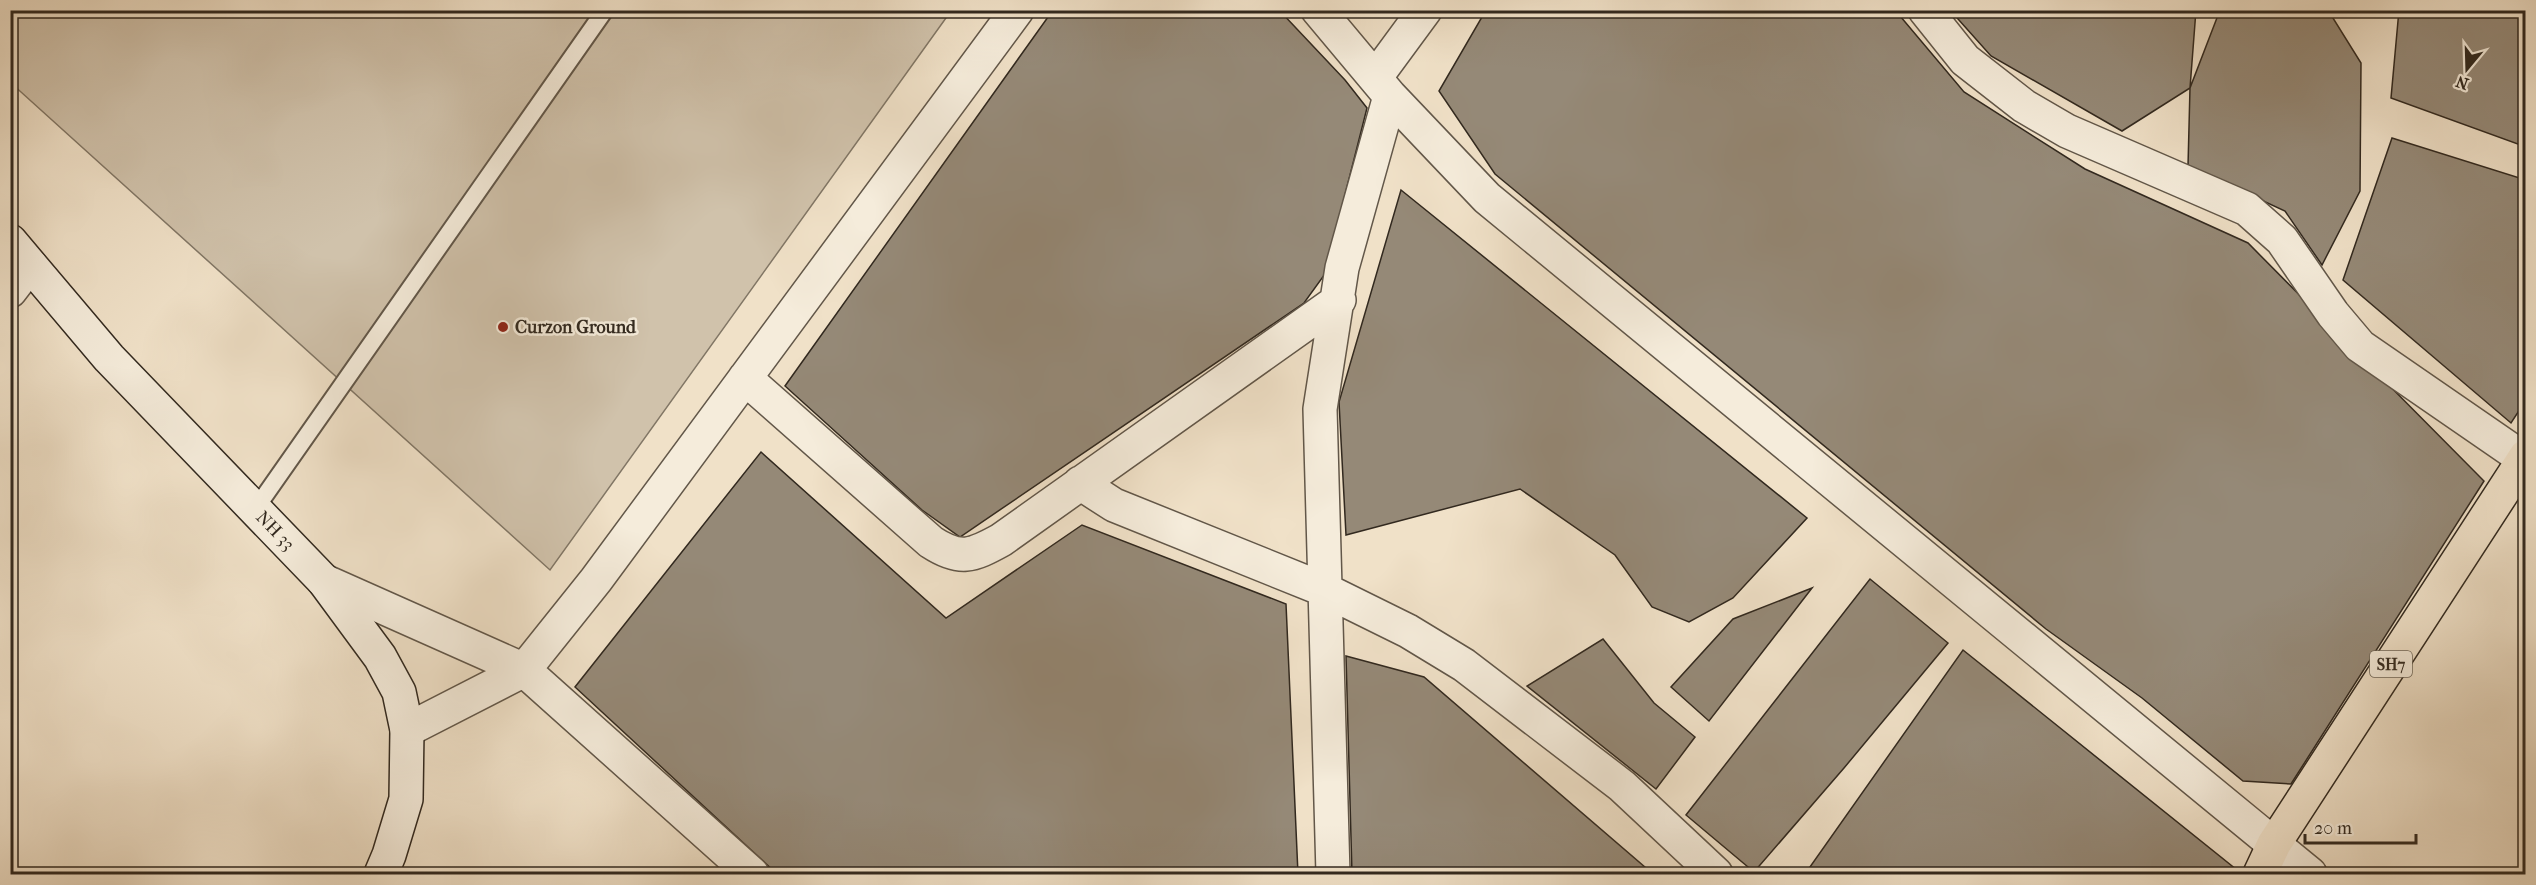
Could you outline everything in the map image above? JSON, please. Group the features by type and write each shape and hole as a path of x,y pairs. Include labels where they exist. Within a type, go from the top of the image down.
{"main road":[{"name":"SH7","path":"2260,874 2274,844 2525,458"}],"street":[{"path":"407,730 524,670 596,580 1017,10"},
{"path":"1318,10 1383,87 1487,198 2310,874"},
{"path":"1333,874 1320,410 1339,300 1342,268 1383,87 1425,10"},
{"path":"1925,10 1965,60 2024,106 2067,131 2247,209 2282,240 2333,314 2360,346 2525,458"},
{"name":"NH 33","path":"20,253 109,358 324,581 380,657 399,692 407,730 406,799 381,874"},
{"path":"10,291 20,253"},
{"path":"745,378 931,542 955,555 969,555 1001,540 1339,300"},
{"path":"1080,483 1114,505 1325,590 1408,631 1482,679 1622,786 1716,874"},
{"path":"324,581 524,670 752,874"}],"lane":[{"path":"256,508 605,10"}],"shaded area":[{"name":"Curzon Ground","path":"11,11 951,11 550,570 11,83"}],"building":[{"path":"1053,10 1279,10 1345,80 1367,108 1325,274 1304,303 960,537 922,510 785,386"},
{"path":"1486,10 1895,10 1964,92 2085,169 2248,243 2484,481 2291,784 2243,781 2142,698 2046,629 1495,174 1439,91"},
{"path":"1950,10 2196,10 2190,88 2122,131 1991,56"},
{"path":"2220,10 2328,10 2361,63 2360,191 2322,265 2285,211 2188,166 2190,88"},
{"path":"2399,10 2526,10 2526,147 2391,98"},
{"path":"2392,138 2526,180 2526,400 2511,423 2343,280"},
{"path":"1401,190 1807,518 1733,598 1689,622 1652,607 1615,555 1520,489 1346,535 1339,402"},
{"path":"761,452 946,618 1082,525 1286,604 1298,874 777,874 575,687"},
{"path":"1870,579 1948,643 1754,872 1686,815"},
{"path":"1812,588 1709,721 1671,687 1733,619"},
{"path":"1603,639 1654,703 1695,737 1656,789 1527,686"},
{"path":"1963,650 2242,874 1805,874"},
{"path":"1346,656 1424,677 1653,874 1352,874"}],"place":[{"name":"Curzon Ground","path":"503,327"}]}
